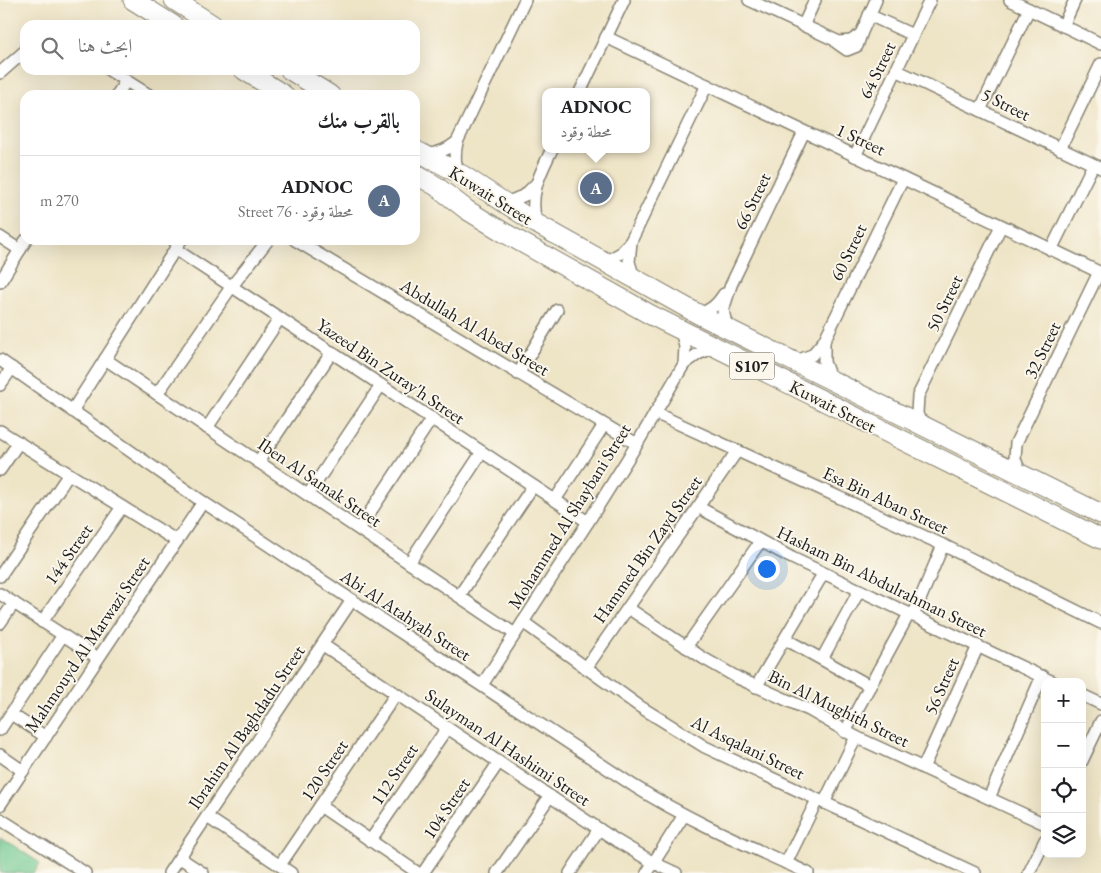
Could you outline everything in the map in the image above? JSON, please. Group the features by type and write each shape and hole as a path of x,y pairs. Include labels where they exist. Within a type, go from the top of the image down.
{"main road":[{"path":"133,0 164,20"},
{"path":"174,0 205,20"},
{"path":"249,75 261,88"},
{"path":"298,75 322,90"},
{"name":"Kuwait Street","path":"420,153 464,176 504,204 536,223 698,314 1021,474 1096,507"},
{"name":"Kuwait Street","path":"420,177 436,186 467,210 503,232 651,315 863,422 1101,538"},
{"path":"651,315 650,309 655,304 680,313 698,314"},
{"path":"863,422 897,428 951,454 958,452 962,444"}],"street":[{"path":"464,176 457,170 455,156 457,142 525,0"},
{"path":"582,88 624,0"},
{"path":"749,0 835,40 844,49 851,50 857,46 860,34 876,0"},
{"path":"802,26 814,0"},
{"name":"64 Street","path":"855,156 930,0"},
{"path":"1010,0 1101,44"},
{"path":"1063,26 1075,0"},
{"path":"980,110 1029,9"},
{"path":"870,15 913,35"},
{"name":"1 Street","path":"606,37 1100,273"},
{"path":"0,72 20,55"},
{"path":"1060,149 1101,64"},
{"name":"5 Street","path":"896,70 1097,167"},
{"path":"117,75 141,90"},
{"path":"120,90 126,81"},
{"path":"605,262 616,256 631,240 707,85"},
{"name":"66 Street","path":"727,329 723,310 731,285 804,132"},
{"path":"420,152 430,154 444,151 457,142"},
{"path":"536,223 533,204 536,184 550,153"},
{"path":"1051,250 1097,167"},
{"name":"60 Street","path":"793,362 812,355 824,341 903,179"},
{"path":"504,204 518,199 536,184"},
{"name":"50 Street","path":"920,424 917,413 918,396 1001,226"},
{"path":"0,237 20,244"},
{"path":"631,240 629,262 634,278"},
{"path":"0,282 23,245"},
{"path":"72,411 177,245"},
{"name":"Yazeed Bin Zuray'h Street","path":"179,245 232,286 588,522"},
{"path":"157,394 232,286 264,245"},
{"name":"Abdullah Al Abed Street","path":"303,245 637,444"},
{"name":"32 Street","path":"1016,443 1100,273"},
{"name":"66 Street","path":"698,314 715,306 731,285"},
{"path":"518,374 557,310"},
{"path":"207,428 280,318"},
{"path":"681,330 685,347 684,364"},
{"name":"60 Street","path":"824,341 824,362 831,381"},
{"name":"Mohammed Al Shaybani Street","path":"482,685 588,522 684,364 698,354 715,347"},
{"path":"258,462 332,352"},
{"name":"Iben Al Samak Street","path":"105,359 515,634"},
{"name":"Abi Al Atahyah Street","path":"0,360 203,502 643,791 684,816 808,873"},
{"path":"0,385 12,368"},
{"path":"308,495 381,384"},
{"path":"891,409 906,406 918,396"},
{"name":"Esa Bin Aban Street","path":"655,413 943,546 1101,623"},
{"path":"359,529 432,418"},
{"path":"555,500 604,425"},
{"path":"0,431 177,541"},
{"path":"0,470 19,442"},
{"path":"989,458 1004,453 1016,443"},
{"path":"1016,443 1015,459 1021,474"},
{"name":"Hammed Bin Zayd Street","path":"586,668 737,451"},
{"path":"409,563 482,452"},
{"path":"0,576 70,474"},
{"path":"459,596 533,486"},
{"name":"Mahmouyd Al Marwazi Street","path":"0,805 203,502"},
{"name":"144 Street","path":"42,622 122,507"},
{"name":"Hasham Bin Abdulrahman Street","path":"698,507 760,542 823,574 1046,678"},
{"path":"686,647 760,542"},
{"path":"846,732 911,615 943,546"},
{"path":"756,688 823,574"},
{"path":"822,659 859,591"},
{"path":"0,594 98,658"},
{"name":"Ibrahim Al Baghdadu Street","path":"169,873 352,600"},
{"path":"0,623 14,603"},
{"name":"Bin Al Mughith Street","path":"628,608 720,669 756,688 809,710 856,737 1041,822"},
{"name":"Al Asqalani Street","path":"523,622 682,735 728,759 975,873"},
{"path":"0,730 63,635"},
{"path":"785,639 870,686"},
{"name":"Sulayman Al Hashimi Street","path":"323,645 599,829 676,873"},
{"name":"56 Street","path":"923,768 978,646"},
{"path":"989,798 1042,676"},
{"name":"120 Street","path":"280,865 396,694"},
{"path":"1086,697 1101,704"},
{"path":"11,714 46,737"},
{"path":"1086,753 1101,721"},
{"name":"112 Street","path":"370,841 447,728"},
{"path":"786,863 856,737"},
{"path":"0,755 23,771"},
{"name":"104 Street","path":"423,873 499,762"},
{"path":"497,873 550,796"},
{"path":"320,806 418,873"},
{"path":"647,873 684,816"},
{"path":"207,817 291,873"},
{"path":"0,819 85,873"},
{"path":"570,873 599,829"},
{"path":"1029,873 1041,848"},
{"path":"180,858 203,873"}],"green space":[{"path":"0,837 40,863 34,873 0,873"}],"place":[{"name":"ADNOC","path":"596,188"}]}
